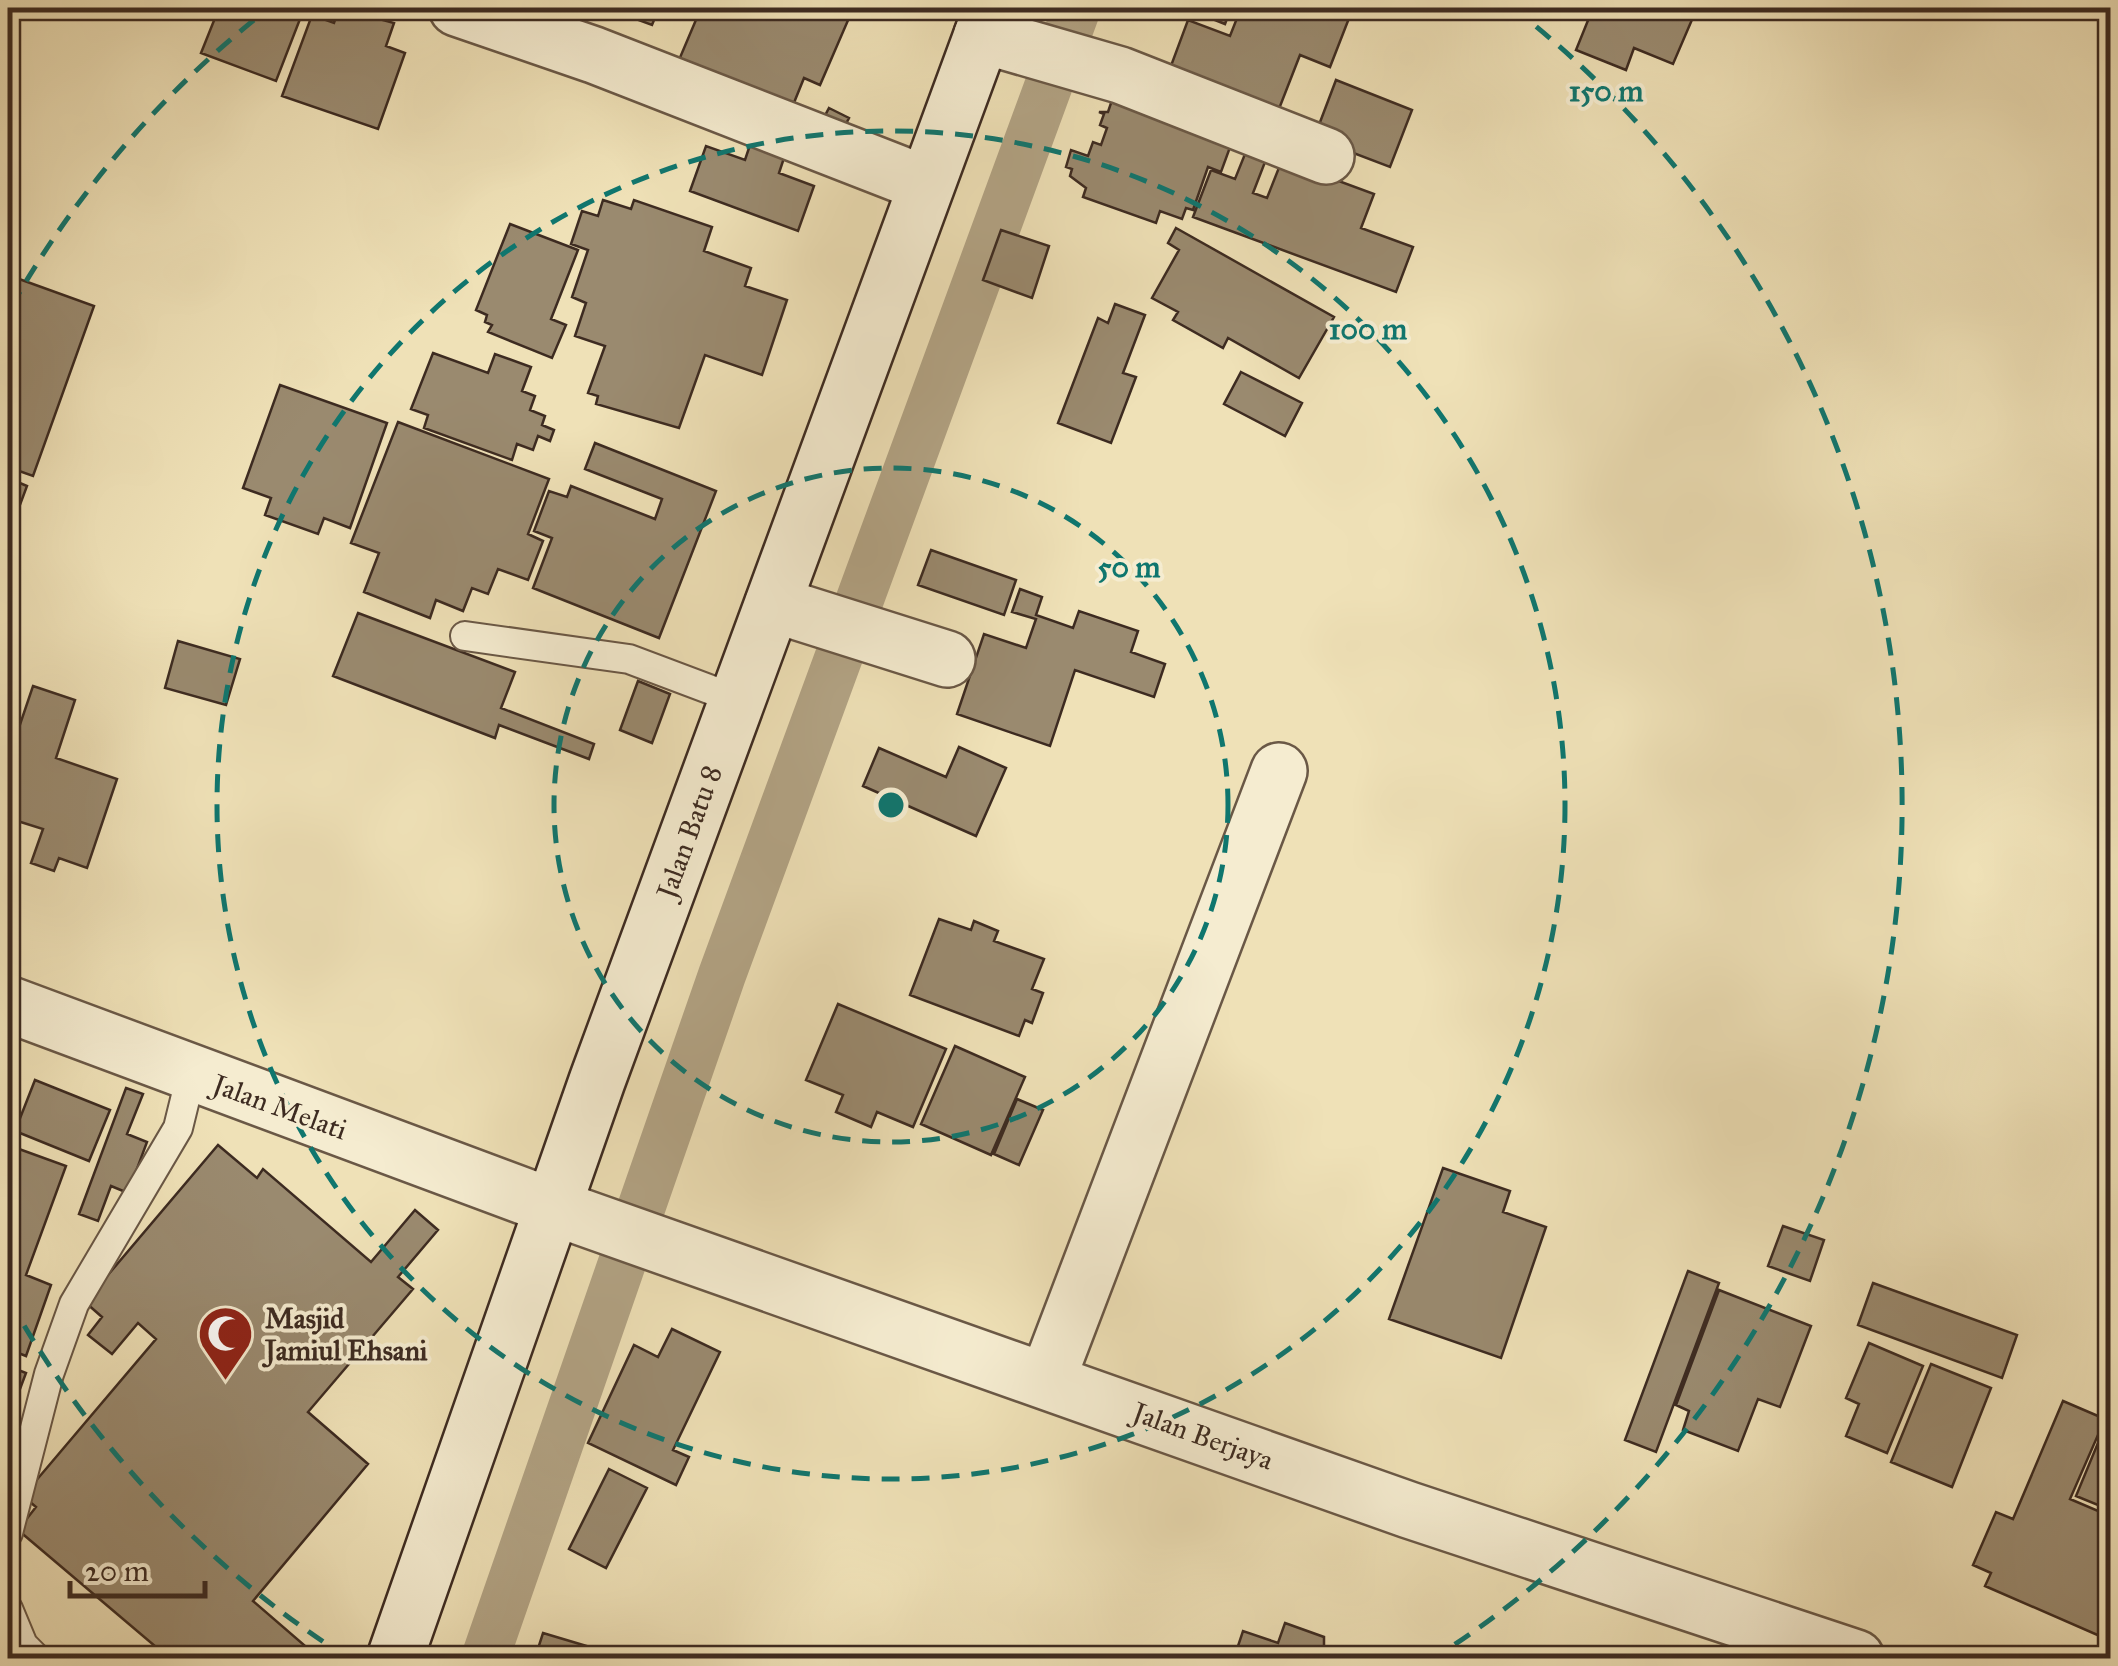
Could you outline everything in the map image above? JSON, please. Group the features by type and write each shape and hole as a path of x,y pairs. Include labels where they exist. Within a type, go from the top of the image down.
{"street":[{"path":"456,8 594,54 925,184"},
{"path":"998,31 1326,156"},
{"name":"Jalan Batu 8","path":"395,1658 553,1207 925,184 998,31"},
{"path":"773,604 932,654"},
{"path":"1048,1380 1280,771"},
{"name":"Jalan Melati","path":"8,1004 553,1207"},
{"name":"Jalan Berjaya","path":"553,1207 608,1223 1409,1510 1856,1658"}],"lane":[{"path":"465,636 629,659 738,700"},
{"path":"8,1533 49,1374 74,1304 178,1128 191,1075"},
{"path":"8,1608 23,1645 36,1658"}],"building":[{"path":"219,8 287,8 285,14 300,19 276,81 201,53"},
{"path":"339,8 394,23 386,46 405,53 378,129 282,96 312,15 334,23"},
{"path":"606,8 659,8 652,25"},
{"path":"701,8 825,8 849,18 820,85 804,78 789,115 676,67"},
{"path":"863,8 895,8 892,18"},
{"path":"1185,8 1231,8 1225,24"},
{"path":"1241,8 1274,8 1290,14 1293,8 1353,8 1330,67 1300,55 1270,132 1162,90 1188,20 1230,36"},
{"path":"1593,8 1697,8 1673,64 1634,48 1626,70 1576,50"},
{"path":"1336,80 1412,110 1390,167 1314,138"},
{"path":"1112,100 1233,139 1221,172 1208,167 1193,210 1186,208 1182,219 1160,211 1156,223 1083,197 1086,188 1070,176 1072,169 1066,167 1071,150 1088,156 1093,142 1101,145 1107,128 1100,125 1104,114 1099,112 1108,112"},
{"path":"829,108 849,118 838,139 818,129"},
{"path":"750,145 784,158 779,173 814,186 798,231 690,191 706,146 745,160"},
{"path":"1245,154 1265,162 1253,193 1267,198 1282,160 1374,194 1361,228 1413,247 1396,292 1193,217 1211,170 1235,179"},
{"path":"603,200 631,209 634,200 712,227 704,251 751,268 745,286 787,300 762,375 705,355 679,428 596,404 598,396 588,393 605,346 575,336 586,303 572,297 588,250 571,244 582,211 598,216"},
{"path":"510,224 578,250 551,319 566,325 552,358 488,332 492,325 485,322 487,315 476,310"},
{"path":"1176,228 1334,317 1299,378 1228,338 1223,348 1173,320 1178,312 1152,298 1179,250 1168,243"},
{"path":"1001,230 1049,246 1032,298 983,280"},
{"path":"8,275 94,306 33,476 8,467"},
{"path":"1115,304 1145,315 1123,373 1136,377 1111,443 1058,423 1098,318 1108,323"},
{"path":"433,353 488,373 495,354 531,367 522,391 535,396 530,410 545,416 542,425 554,430 550,441 538,436 533,450 517,444 512,460 424,428 428,415 411,409"},
{"path":"1241,372 1302,403 1285,436 1224,404"},
{"path":"280,385 387,423 350,528 324,518 318,534 265,515 271,498 243,488"},
{"path":"398,422 549,479 528,534 543,541 528,580 498,569 488,594 472,588 463,611 436,600 430,618 364,592 379,553 351,543"},
{"path":"595,443 716,491 659,638 533,588 552,538 534,531 549,491 567,497 571,486 655,519 662,499 585,469"},
{"path":"8,478 27,486 8,537"},
{"path":"931,550 1016,580 1004,615 918,585"},
{"path":"1020,589 1042,597 1036,615 1073,628 1079,611 1138,631 1131,652 1165,664 1154,697 1075,670 1050,746 957,714 984,634 1026,648 1036,619 1012,612"},
{"path":"358,613 515,672 501,708 594,744 589,759 499,725 495,738 333,676"},
{"path":"178,641 240,659 226,705 165,688"},
{"path":"638,681 670,694 652,743 620,730"},
{"path":"33,686 75,700 56,758 117,779 87,868 59,858 54,871 31,863 43,829 8,818 8,760"},
{"path":"959,747 1006,768 976,836 863,786 879,748 946,777"},
{"path":"939,919 971,930 974,921 998,931 994,941 1044,959 1032,989 1043,993 1032,1023 1025,1020 1019,1036 910,995"},
{"path":"838,1004 946,1049 913,1127 877,1112 871,1127 836,1112 843,1095 806,1080"},
{"path":"955,1046 1025,1077 991,1155 921,1124"},
{"path":"35,1080 110,1110 89,1161 15,1131"},
{"path":"126,1088 143,1094 127,1134 147,1142 128,1193 111,1186 98,1221 79,1214"},
{"path":"1017,1099 1043,1110 1019,1165 994,1154"},
{"path":"8,1145 66,1166 26,1275 51,1285 26,1356 8,1349"},
{"name":"Masjid Jamiul Ehsani","path":"218,1145 257,1178 263,1169 371,1262 415,1210 438,1230 398,1277 413,1289 308,1412 368,1464 253,1601 311,1651 304,1658 169,1658 18,1530 36,1507 23,1496 156,1339 138,1323 112,1354 88,1335 102,1317 85,1302"},
{"path":"1443,1168 1510,1191 1503,1212 1546,1227 1501,1358 1389,1319"},
{"path":"1783,1226 1824,1240 1810,1281 1768,1266"},
{"path":"1688,1271 1719,1283 1656,1452 1625,1440"},
{"path":"1873,1283 2017,1335 2002,1378 1858,1325"},
{"path":"1719,1290 1811,1326 1780,1407 1758,1399 1738,1451 1683,1430 1689,1411 1676,1405"},
{"path":"672,1329 720,1352 673,1450 689,1457 676,1485 588,1443 634,1345 658,1357"},
{"path":"1869,1343 1923,1366 1887,1453 1846,1436 1859,1404 1846,1398"},
{"path":"1931,1364 1991,1388 1952,1487 1891,1462"},
{"path":"8,1366 26,1373 11,1413 8,1411"},
{"path":"2063,1401 2105,1419 2070,1499 2110,1516 2109,1640 1985,1586 1991,1573 1973,1565 1996,1512 2013,1519"},
{"path":"2105,1426 2110,1428 2110,1510 2076,1496"},
{"path":"609,1469 647,1488 606,1568 569,1549"},
{"path":"1285,1623 1324,1637 1324,1649 1342,1654 1340,1658 1234,1658 1243,1631 1278,1643"},
{"path":"543,1633 620,1656 620,1658 535,1658"}],"waterway":[{"path":"485,1658 722,975 1077,8"}],"place":[{"name":"Masjid Jamiul Ehsani","path":"226,1383"}]}
